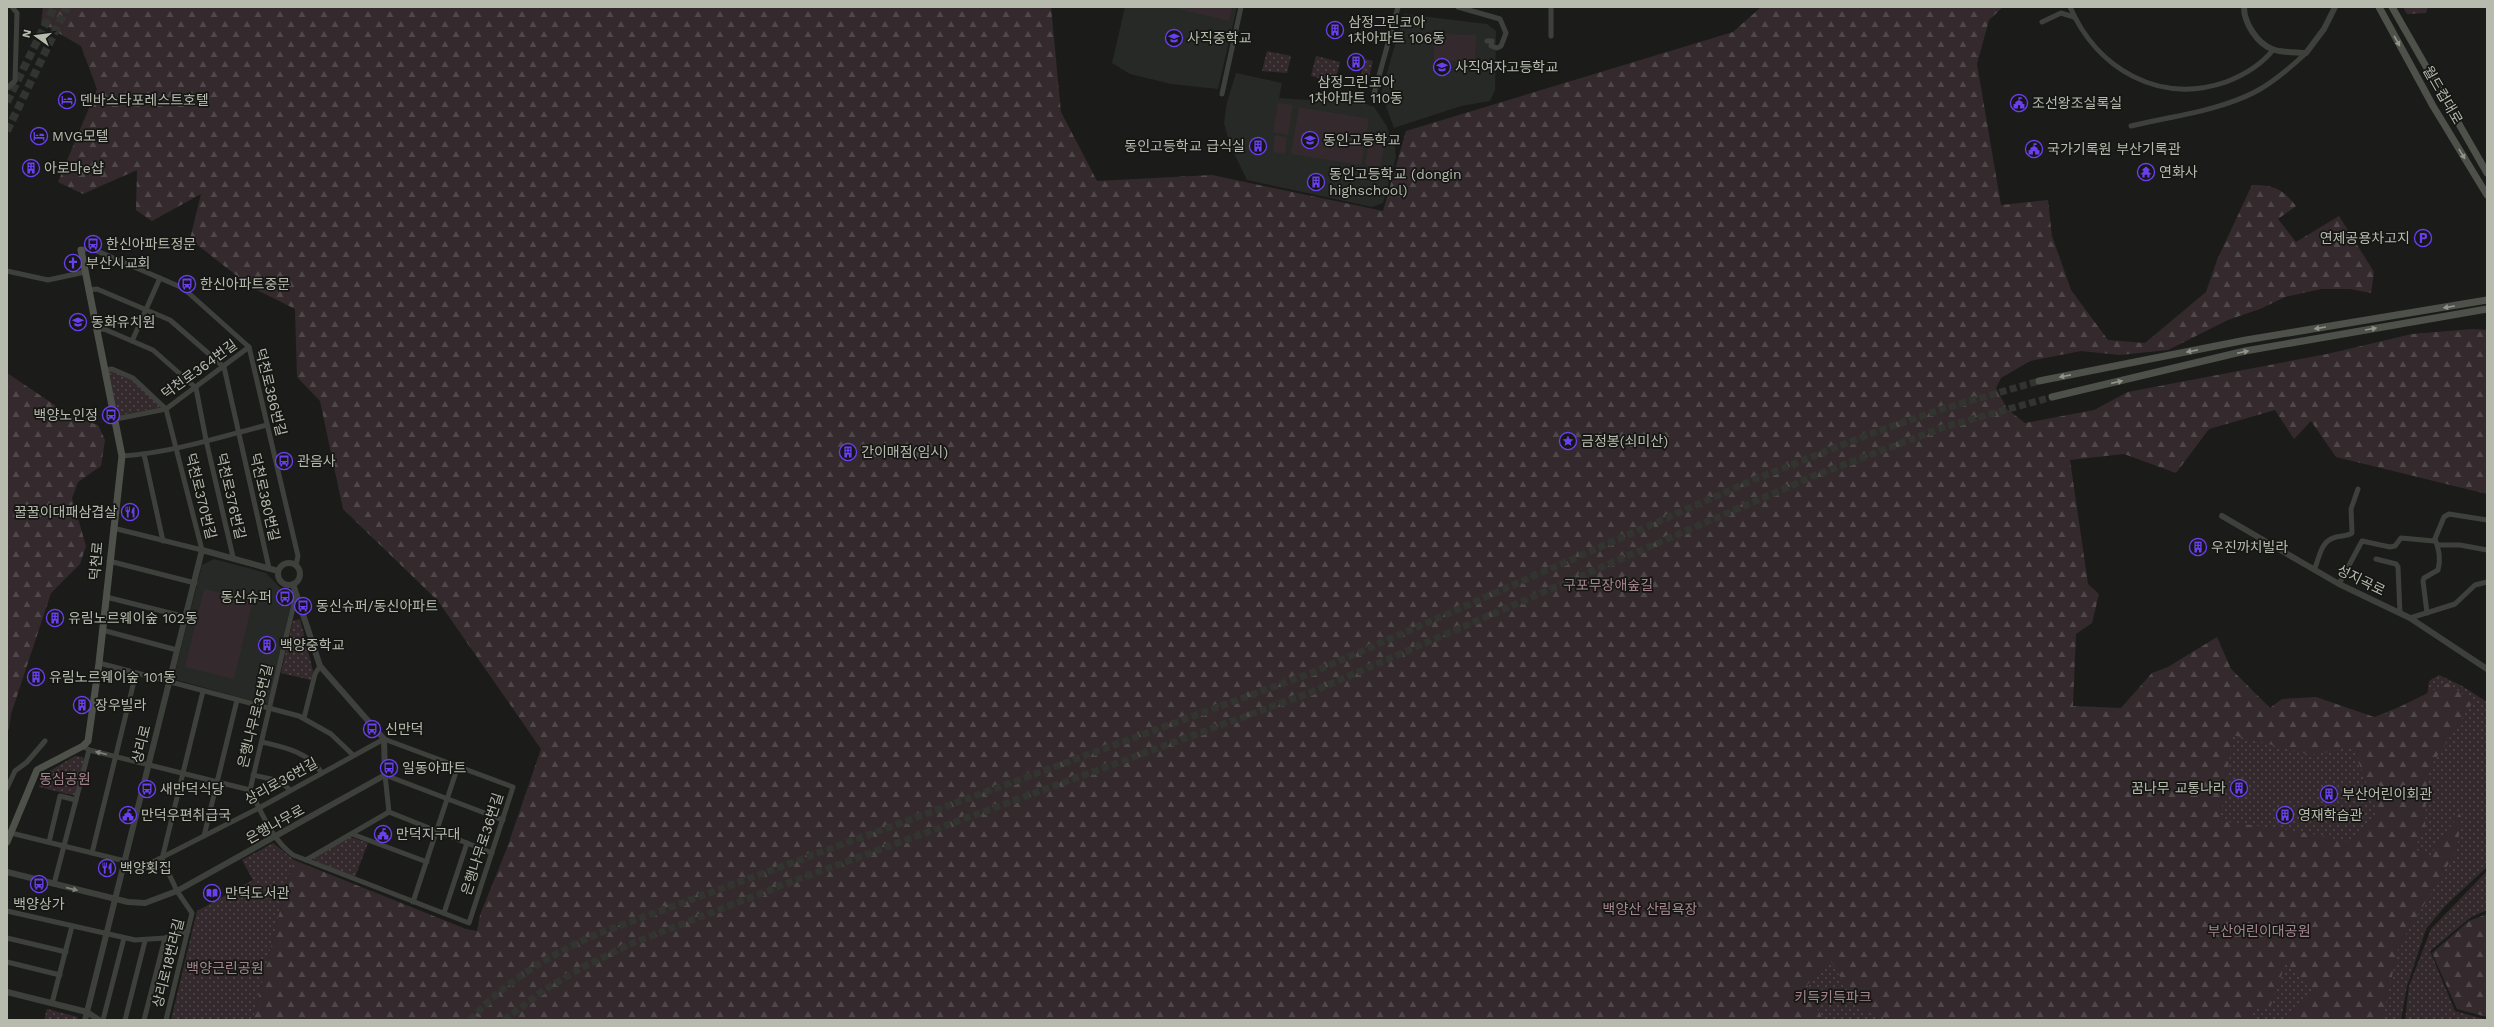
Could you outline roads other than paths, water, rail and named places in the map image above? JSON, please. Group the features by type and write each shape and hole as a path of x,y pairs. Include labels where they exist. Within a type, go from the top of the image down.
{"main road":[{"name":"월드컵대로","path":"2379,7 2433,106 2487,195"},
{"name":"월드컵대로","path":"2392,7 2487,173"},
{"name":"덕천로","path":"81,250 88,290 116,418 122,456 109,561 99,663 86,748"},
{"path":"2039,382 2246,340 2487,300"},
{"path":"2052,397 2245,351 2487,309"},
{"path":"7,842 37,770 86,748"}],"street":[{"path":"7,88 15,81 17,13 12,7"},
{"path":"1222,94 1241,7"},
{"path":"1374,94 1398,7"},
{"path":"1458,7 1500,19 1506,33 1501,46 1497,48 1491,46 1492,41 1487,40"},
{"path":"1551,7 1551,36"},
{"path":"2070,7 2074,17 2091,44 2112,64 2138,79 2166,88 2206,88 2231,80 2256,66 2273,50"},
{"path":"2244,7 2246,19 2251,29 2264,44 2273,50 2306,53"},
{"path":"2132,126 2211,108 2238,100 2270,83 2306,53 2324,29 2335,7"},
{"path":"2042,22 2061,13 2074,17"},
{"name":"덕천로386번길","path":"81,250 90,248 184,288 249,347 298,556 296,565"},
{"path":"7,271 48,280 85,272"},
{"path":"132,340 160,278"},
{"path":"88,290 97,289 170,320 224,367"},
{"path":"97,330 104,329 153,350 196,388"},
{"name":"덕천로364번길","path":"116,418 166,409 249,347"},
{"name":"덕천로380번길","path":"224,367 237,432 269,568"},
{"path":"106,370 112,369 133,378 166,409"},
{"name":"덕천로376번길","path":"196,388 206,440 233,557"},
{"name":"덕천로370번길","path":"166,409 202,550"},
{"path":"237,432 267,425"},
{"name":"덕천로376번길","path":"206,440 237,432"},
{"name":"덕천로370번길","path":"176,448 206,440"},
{"path":"122,456 144,454 176,448"},
{"path":"144,454 163,541"},
{"path":"2314,570 2320,551 2326,542 2332,538 2352,533 2352,509 2358,489"},
{"path":"2427,613 2423,581 2424,578 2438,570 2440,563 2438,545 2435,539 2444,516 2449,514 2487,520"},
{"name":"성지곡로","path":"2222,516 2339,584 2410,618 2487,669"},
{"path":"113,528 233,557 278,570"},
{"path":"2339,584 2362,542 2390,548 2395,546 2401,538 2428,541 2435,539"},
{"path":"2438,545 2460,545 2487,550"},
{"name":"상리로","path":"85,1020 169,681 195,584 202,550"},
{"path":"2376,559 2396,564 2398,567 2400,613"},
{"path":"109,561 195,584"},
{"path":"286,563 296,565 300,575 294,584 283,583 278,578 278,570 286,563"},
{"path":"2410,618 2456,604 2475,585 2487,582"},
{"path":"294,584 320,666 384,739 385,775 389,812"},
{"name":"은행나무로35번길","path":"276,838 250,790 297,594"},
{"path":"106,597 186,617"},
{"path":"102,630 177,650"},
{"path":"99,663 304,718 331,734 353,755"},
{"path":"304,718 315,674 320,666"},
{"path":"92,853 136,673"},
{"path":"162,859 203,691"},
{"path":"204,836 237,700"},
{"name":"상리로36번길","path":"11,833 145,866 162,859 259,808 321,772 384,739"},
{"name":"은행나무로36번길","path":"276,838 287,850 306,860 469,923 513,787 384,739"},
{"path":"7,788 14,771 27,762 45,741"},
{"path":"262,742 288,749 311,760 321,772"},
{"path":"54,884 76,800 86,748 250,790"},
{"path":"413,902 458,766"},
{"path":"253,775 280,781 290,790"},
{"path":"385,775 503,820"},
{"name":"은행나무로","path":"7,872 114,899 145,903 177,891 276,838 385,775"},
{"path":"48,842 60,796 76,800"},
{"path":"389,812 492,853"},
{"path":"306,860 389,812"},
{"path":"352,834 427,862"},
{"name":"은행나무로36번길","path":"444,913 467,843"},
{"name":"상리로18번라길","path":"162,859 177,891 192,913 166,1020"},
{"path":"7,911 124,938 145,941 165,938 188,931"},
{"path":"52,1003 72,926"},
{"path":"7,938 66,952"},
{"path":"103,1020 124,938"},
{"path":"144,1020 165,938"},
{"path":"125,1020 145,941"},
{"path":"7,962 60,975"},
{"path":"7,992 87,1012 99,1020"}],"tunnel":[{"path":"7,102 54,7"},
{"path":"7,131 67,7"},
{"path":"470,1020 498,993 529,970 545,960 597,934 1314,672 1758,478 1870,434 1939,410 2039,381"},
{"path":"504,1020 544,990 583,967 628,945 785,884 1309,693 1816,475 1947,426 2052,397"}],"place":[{"name":"삼정그린코아 1차아파트 106동","path":"1335,30"},
{"name":"사직중학교","path":"1174,38"},
{"name":"삼정그린코아 1차아파트 110동","path":"1356,62"},
{"name":"사직여자고등학교","path":"1442,67"},
{"name":"덴바스타포레스트호텔","path":"67,100"},
{"name":"조선왕조실록실","path":"2019,103"},
{"name":"MVG모텔","path":"39,136"},
{"name":"동인고등학교","path":"1310,140"},
{"name":"동인고등학교 급식실","path":"1258,146"},
{"name":"국가기록원 부산기록관","path":"2034,149"},
{"name":"아로마e샵","path":"31,168"},
{"name":"연화사","path":"2146,172"},
{"name":"동인고등학교 (dongin highschool)","path":"1316,182"},
{"name":"연제공용차고지","path":"2423,238"},
{"name":"한신아파트정문","path":"93,244"},
{"name":"부산시교회","path":"73,263"},
{"name":"한신아파트중문","path":"187,284"},
{"name":"동화유치원","path":"78,322"},
{"name":"백양노인정","path":"111,415"},
{"name":"금정봉(쇠미산)","path":"1568,441"},
{"name":"간이매점(임시)","path":"848,452"},
{"name":"관음사","path":"284,461"},
{"name":"꿀꿀이대패삼겹살","path":"130,512"},
{"name":"우진까치빌라","path":"2198,547"},
{"name":"동신슈퍼","path":"285,597"},
{"name":"동신슈퍼/동신아파트","path":"303,606"},
{"name":"유림노르웨이숲 102동","path":"55,618"},
{"name":"백양중학교","path":"267,645"},
{"name":"유림노르웨이숲 101동","path":"36,677"},
{"name":"장우빌라","path":"82,705"},
{"name":"신만덕","path":"372,729"},
{"name":"일동아파트","path":"389,768"},
{"name":"꿈나무 교통나라","path":"2239,788"},
{"name":"새만덕식당","path":"147,789"},
{"name":"부산어린이회관","path":"2329,794"},
{"name":"만덕우편취급국","path":"128,815"},
{"name":"영재학습관","path":"2285,815"},
{"name":"만덕지구대","path":"383,834"},
{"name":"백양횟집","path":"107,868"},
{"name":"백양상가","path":"39,884"},
{"name":"만덕도서관","path":"212,893"}],"park label":[{"name":"구포무장애숲길","path":"1608,585"},
{"name":"동심공원","path":"65,779"},
{"name":"백양산 산림욕장","path":"1650,909"},
{"name":"부산어린이대공원","path":"2259,931"},
{"name":"백양근린공원","path":"225,968"},
{"name":"키득키득파크","path":"1833,997"}]}
